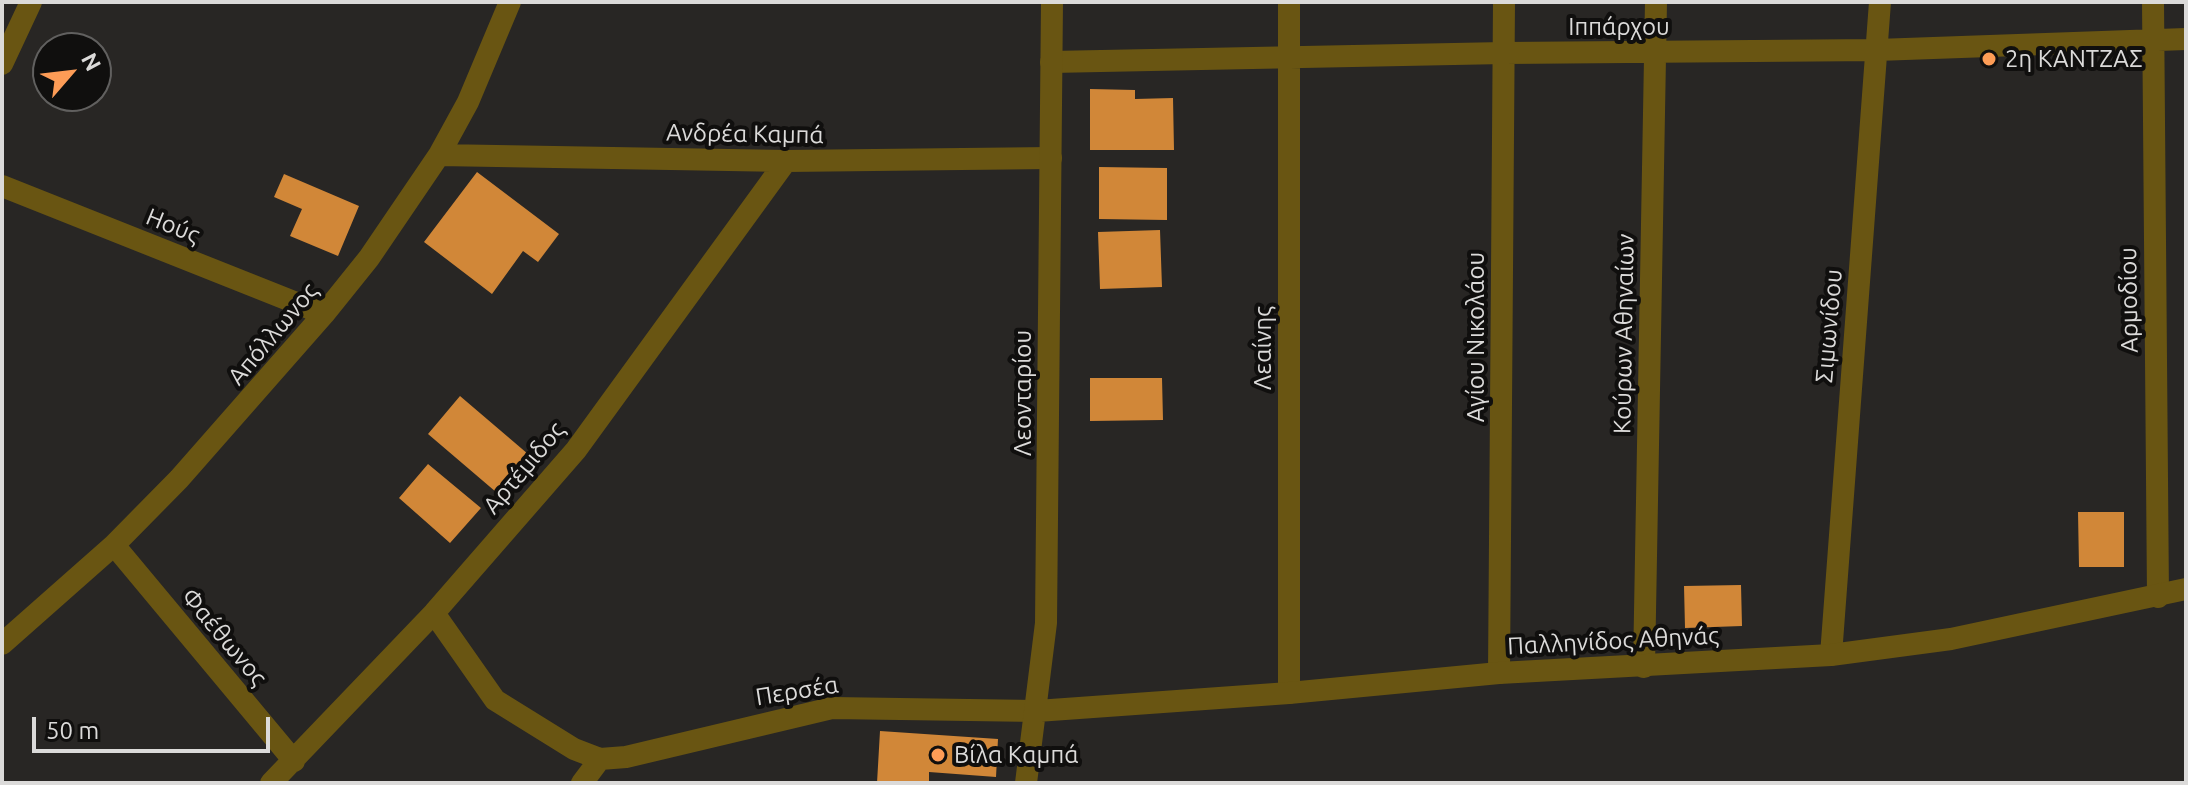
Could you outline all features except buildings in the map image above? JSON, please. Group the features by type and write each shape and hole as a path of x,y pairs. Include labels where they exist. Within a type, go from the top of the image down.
{"street":[{"path":"2,64 31,2"},
{"name":"Απόλλωνος","path":"2,644 114,545 248,404 324,314 439,155 468,102 510,2"},
{"name":"Λεονταρίου","path":"1026,783 1046,623 1052,2"},
{"name":"Λεαίνης","path":"1289,2 1289,693"},
{"name":"Αγίου Νικολάου","path":"1499,673 1504,2"},
{"name":"Κούρων Αθηναίων","path":"1644,667 1656,2"},
{"name":"Σιμωνίδου","path":"1831,655 1880,2"},
{"name":"Αρμοδίου","path":"2153,2 2158,597"},
{"name":"Ιππάρχου","path":"1051,62 1504,53 1877,50 2186,39"},
{"name":"Ανδρέα Καμπά","path":"439,155 786,161 1051,158"},
{"name":"Αρτέμιδος","path":"271,783 434,613 576,450 786,161"},
{"name":"Ηούς","path":"2,186 324,314"},
{"name":"Φαέθωνος","path":"114,545 294,761"},
{"name":"Παλληνίδος Αθηνάς","path":"1037,711 1289,693 1499,673 1831,655 1951,639 2186,589"},
{"path":"434,613 495,700 574,749 600,759 582,783"},
{"name":"Περσέα","path":"600,759 626,757 832,708 1037,711"}],"place":[{"name":"2η ΚΑΝΤΖΑΣ","path":"1989,59"},
{"name":"Βίλα Καμπά","path":"938,755"}]}
